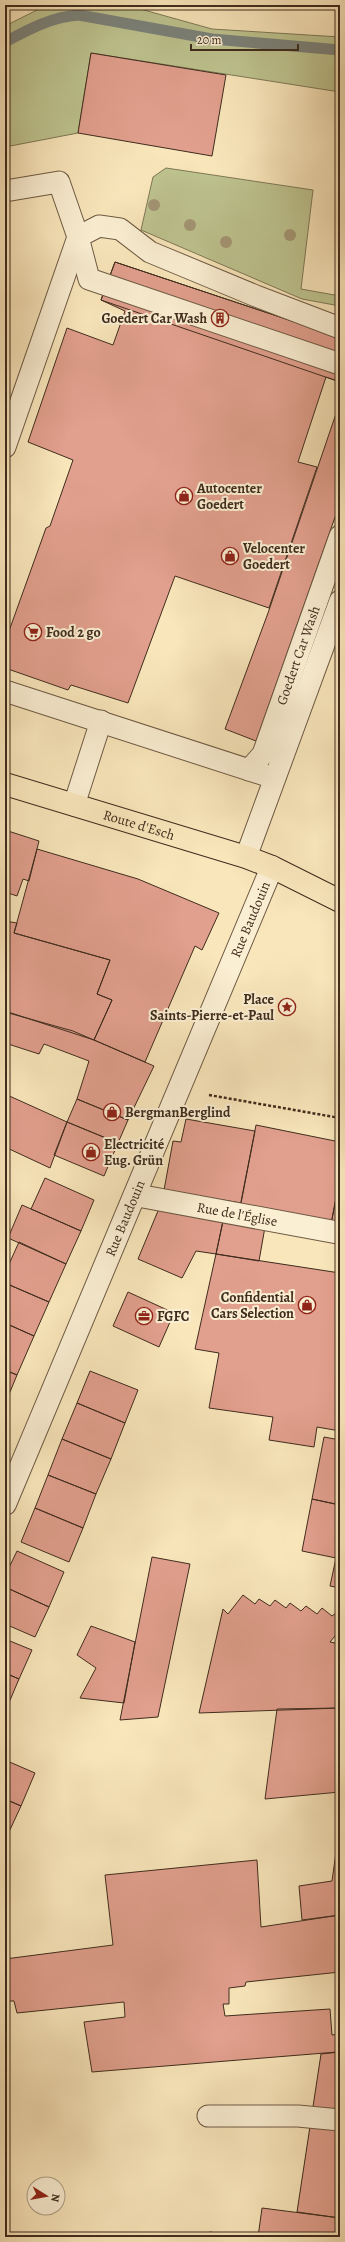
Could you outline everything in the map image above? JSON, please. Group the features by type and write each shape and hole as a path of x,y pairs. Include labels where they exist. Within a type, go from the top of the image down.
{"main road":[{"name":"Route d'Esch","path":"5,784 246,857 272,867 340,901"},
{"name":"Route d'Esch","path":"272,867 340,908"},
{"path":"272,867 340,885"}],"street":[{"name":"Rue Baudouin","path":"5,1504 272,867"},
{"name":"Rue de l'Église","path":"135,1195 340,1232"}],"lane":[{"path":"5,191 59,182 78,237 89,279 340,364"},
{"path":"5,447 78,237 99,226 120,229 150,252 256,296 340,328"},
{"name":"Goedert Car Wash","path":"249,770 263,754 340,536"},
{"name":"Goedert Car Wash","path":"246,857 340,601"},
{"path":"5,691 274,778"},
{"path":"74,805 101,721"},
{"path":"208,2116 298,2116 340,2120"}],"path":[{"path":"179,1090 340,1118"}],"green space":[{"path":"54,5 126,5 212,29 340,37 340,92 91,53 78,133 5,147 5,26 39,9"},
{"path":"166,168 313,190 301,289 340,296 340,306 302,299 141,230 153,177"}],"building":[{"path":"91,53 226,75 212,156 78,133"},
{"name":"Autocenter Goedert","path":"115,262 340,337 340,382 326,377 298,462 317,467 269,608 175,576 128,703 71,685 68,690 8,669 5,662 5,643 9,631 46,528 50,526 73,460 28,442 67,328 113,345 125,311 101,300"},
{"name":"Goedert Car Wash","path":"115,262 340,337 340,382 101,300"},
{"path":"340,402 340,503 256,741 225,729 268,613"},
{"path":"5,830 39,841 29,881 23,879 17,896 5,892"},
{"path":"37,849 138,879 219,913 202,950 195,946 145,1062 94,1040 112,1000 97,994 110,960 14,933"},
{"path":"5,921 17,923 14,933 110,960 97,994 112,1000 94,1040 5,1011"},
{"path":"5,1012 73,1031 154,1066 128,1120 77,1099 89,1061 44,1044 39,1054 5,1043"},
{"path":"5,1094 67,1122 50,1168 5,1147"},
{"path":"77,1099 128,1120 118,1143 67,1122"},
{"path":"186,1119 255,1131 241,1203 164,1190 173,1141 181,1142"},
{"path":"67,1122 118,1143 104,1176 54,1155"},
{"path":"256,1125 340,1142 340,1178 331,1224 240,1207"},
{"path":"45,1178 94,1200 81,1231 31,1209"},
{"path":"340,1178 340,1225 331,1224"},
{"path":"22,1205 81,1231 66,1264 8,1238"},
{"path":"160,1206 223,1221 216,1254 196,1251 182,1278 138,1259"},
{"path":"223,1221 265,1227 259,1261 216,1254"},
{"path":"19,1242 66,1264 49,1302 5,1283 5,1273"},
{"path":"216,1254 340,1273 340,1431 317,1427 314,1447 269,1440 273,1417 209,1408 219,1353 195,1349"},
{"path":"5,1283 49,1302 34,1336 5,1323"},
{"path":"128,1292 174,1313 159,1347 113,1326"},
{"path":"5,1323 34,1336 17,1375 5,1370"},
{"path":"5,1370 17,1375 5,1404"},
{"path":"90,1371 138,1390 125,1423 77,1403"},
{"path":"77,1403 125,1423 111,1459 62,1439"},
{"path":"324,1437 340,1440 340,1505 312,1499"},
{"path":"62,1439 111,1459 96,1494 48,1475"},
{"path":"48,1475 96,1494 83,1528 35,1508"},
{"path":"312,1499 340,1505 340,1588 330,1586 336,1558 302,1551"},
{"path":"35,1508 83,1528 69,1562 21,1542"},
{"path":"17,1551 64,1572 49,1607 5,1587 5,1576"},
{"path":"152,1557 190,1564 158,1717 120,1720"},
{"path":"5,1587 49,1607 35,1637 5,1624"},
{"path":"243,1595 255,1604 259,1599 270,1606 275,1600 286,1608 290,1603 301,1611 306,1606 317,1614 322,1608 332,1616 336,1613 340,1616 340,1630 330,1642 340,1644 340,1708 199,1713 223,1609 228,1614"},
{"path":"91,1626 135,1642 124,1703 80,1698 96,1668 77,1655"},
{"path":"5,1639 32,1650 19,1679 5,1673"},
{"path":"5,1673 19,1679 5,1712"},
{"path":"340,1708 340,1792 265,1799 277,1709"},
{"path":"5,1760 35,1773 21,1806 5,1799"},
{"path":"5,1799 21,1806 8,1834 5,1833"},
{"path":"340,1824 340,1915 302,1920 299,1886 332,1881"},
{"path":"257,1860 261,1927 340,1915 340,1972 246,1982 245,1986 229,1988 229,2004 223,2004 225,2016 330,2009 332,2035 339,2034 337,2052 92,2072 84,2022 125,2017 124,2002 17,2013 14,2001 5,2001 5,1959 113,1945 105,1875"},
{"path":"340,2030 340,2052 337,2052 339,2034"},
{"path":"340,2052 340,2218 297,2212 321,2054"},
{"path":"262,2208 340,2218 340,2237 258,2237"},
{"path":"212,2232 213,2237 169,2237"}],"waterway":[{"path":"5,42 32,28 50,21 79,15 212,39 340,50"}],"place":[{"name":"Goedert Car Wash","path":"220,318"},
{"name":"Autocenter Goedert","path":"184,496"},
{"name":"Velocenter Goedert","path":"230,556"},
{"name":"Food 2 go","path":"33,632"},
{"name":"Place Saints-Pierre-et-Paul","path":"287,1007"},
{"name":"BergmanBerglind","path":"112,1112"},
{"name":"Electricité Eug. Grün","path":"91,1152"},
{"name":"Confidential Cars Selection","path":"307,1305"},
{"name":"FGFC","path":"144,1316"}]}
